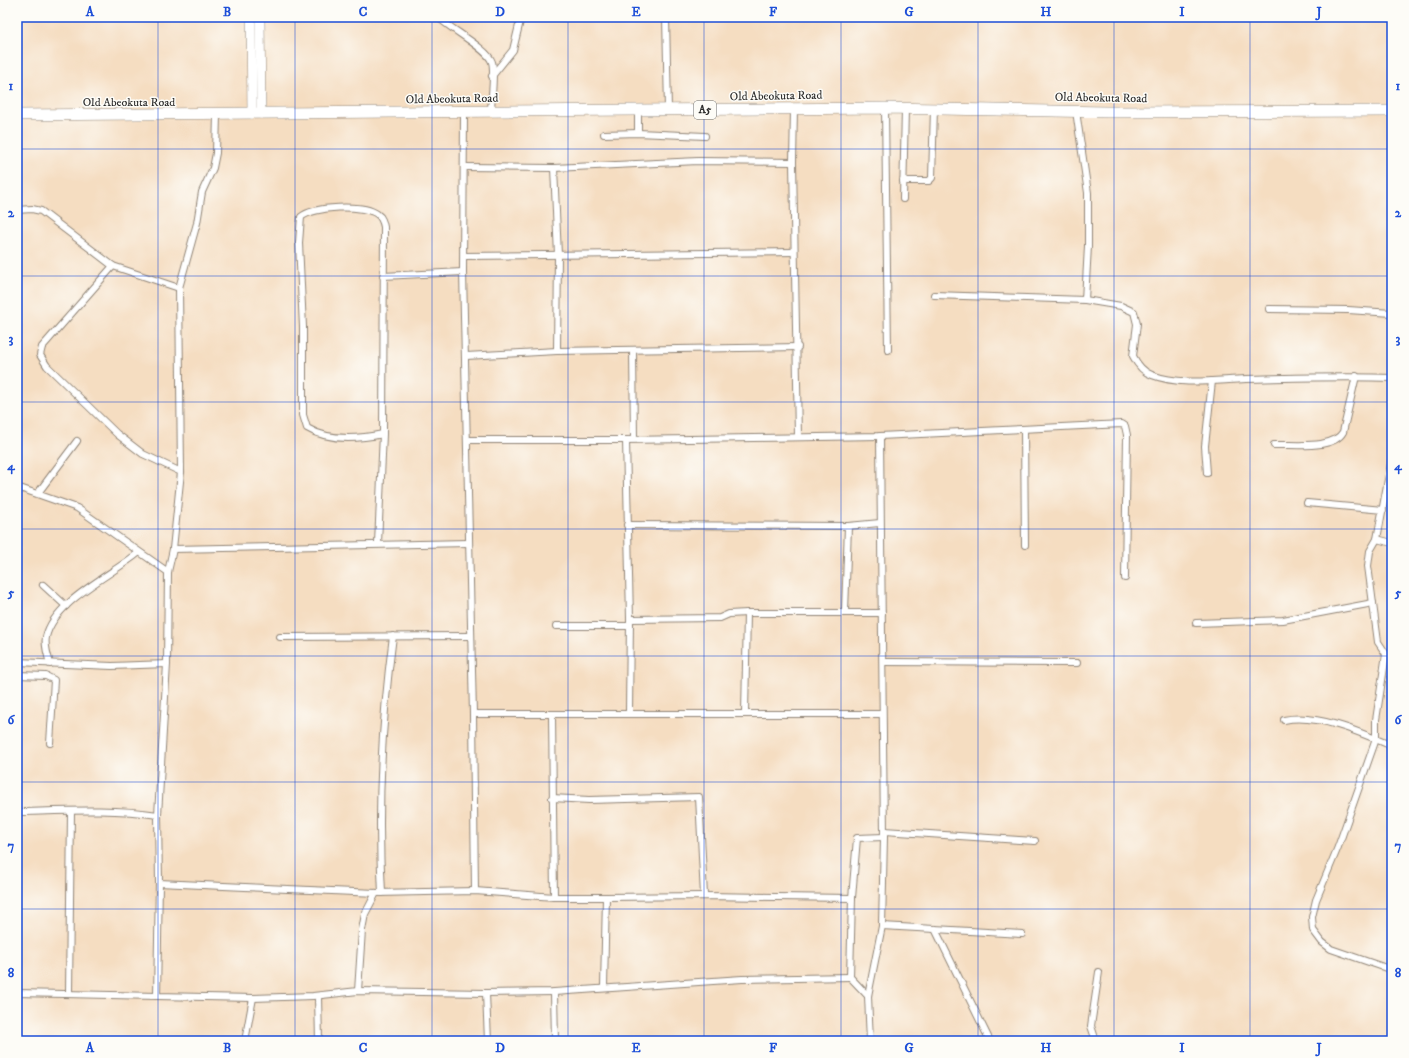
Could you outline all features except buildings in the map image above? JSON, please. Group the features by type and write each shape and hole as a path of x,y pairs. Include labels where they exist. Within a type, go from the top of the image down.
{"highway":[{"name":"Old Abeokuta Road","path":"17,115 885,108 1076,111 1392,111"}],"street":[{"path":"251,17 257,114"},
{"path":"257,114 260,17"},
{"path":"438,17 444,24 487,54 492,63 491,112"},
{"path":"492,76 513,50 521,17"},
{"path":"666,17 668,110"},
{"path":"885,108 888,350"},
{"path":"903,199 905,108"},
{"path":"903,181 929,181 932,178 934,108"},
{"path":"794,109 794,252 798,347 798,437"},
{"path":"638,110 638,133"},
{"path":"1076,111 1088,193 1088,246 1085,300"},
{"path":"464,112 463,272 473,714 475,891"},
{"path":"157,996 159,883 158,815 167,664 168,572 173,549 181,472 179,288 197,223 202,192 215,161 217,114"},
{"path":"604,134 638,133 705,136"},
{"path":"464,167 554,168 698,161 793,162"},
{"path":"554,168 558,255 558,351"},
{"path":"378,543 383,434 384,227 379,215 374,211 348,207 306,212 301,218 299,243 303,327 303,415 307,428 320,434 349,438 383,434"},
{"path":"17,210 32,209 42,211 113,266 179,288"},
{"path":"464,256 794,252"},
{"path":"113,266 42,347 40,355 47,366 117,434 144,454 181,472"},
{"path":"383,276 463,272"},
{"path":"934,295 1085,300 1121,306 1134,312 1137,324 1133,356 1142,369 1152,375 1180,380 1212,381 1356,376 1392,378"},
{"path":"1269,309 1348,310 1392,313"},
{"path":"466,356 558,351 798,347"},
{"path":"633,350 634,439"},
{"path":"1274,444 1329,443 1339,438 1343,432 1356,376"},
{"path":"1207,473 1205,446 1212,381"},
{"path":"467,440 626,440 880,436 1122,424 1125,426 1128,435 1125,578"},
{"path":"1024,429 1025,545"},
{"path":"870,1041 868,996 882,926 884,834 880,436"},
{"path":"626,440 630,622 629,713"},
{"path":"38,493 77,441"},
{"path":"1392,458 1377,539 1370,551 1368,566 1378,642 1389,653 1376,720 1376,739 1338,847 1316,900 1312,917 1313,930 1322,942 1331,949 1391,970 1392,961"},
{"path":"17,488 38,493 77,508 93,518 138,553 168,572"},
{"path":"1307,503 1383,510"},
{"path":"627,525 848,526 880,524"},
{"path":"845,612 848,526"},
{"path":"1377,539 1392,543"},
{"path":"173,549 378,543 469,543"},
{"path":"50,664 46,648 46,636 53,621 66,606 138,553"},
{"path":"43,585 66,606"},
{"path":"1196,623 1283,620 1373,603"},
{"path":"556,626 720,618 729,614 747,613 882,612"},
{"path":"745,713 747,613"},
{"path":"358,991 362,930 366,914 379,893 380,826 386,702 393,636"},
{"path":"280,637 471,636"},
{"path":"17,662 112,666 167,664"},
{"path":"883,662 1078,663"},
{"path":"17,675 46,676 54,680 50,743"},
{"path":"473,714 882,714"},
{"path":"552,714 554,897"},
{"path":"1284,720 1312,720 1353,730 1392,746"},
{"path":"552,798 589,800 698,797 704,896"},
{"path":"69,993 71,811"},
{"path":"17,812 141,812 158,815"},
{"path":"868,996 850,977 852,898 857,838 884,834 1035,841"},
{"path":"159,883 379,893 475,891 554,897 704,896 852,898"},
{"path":"604,987 606,897"},
{"path":"882,926 1022,934"},
{"path":"935,929 990,1041"},
{"path":"1096,1041 1091,1026 1099,972"},
{"path":"17,994 69,993 253,998 318,996 358,991 486,993 554,992 604,987 742,979 850,977"},
{"path":"554,992 555,1041"},
{"path":"486,993 488,1041"},
{"path":"318,996 319,1041"},
{"path":"245,1041 253,998"}]}
